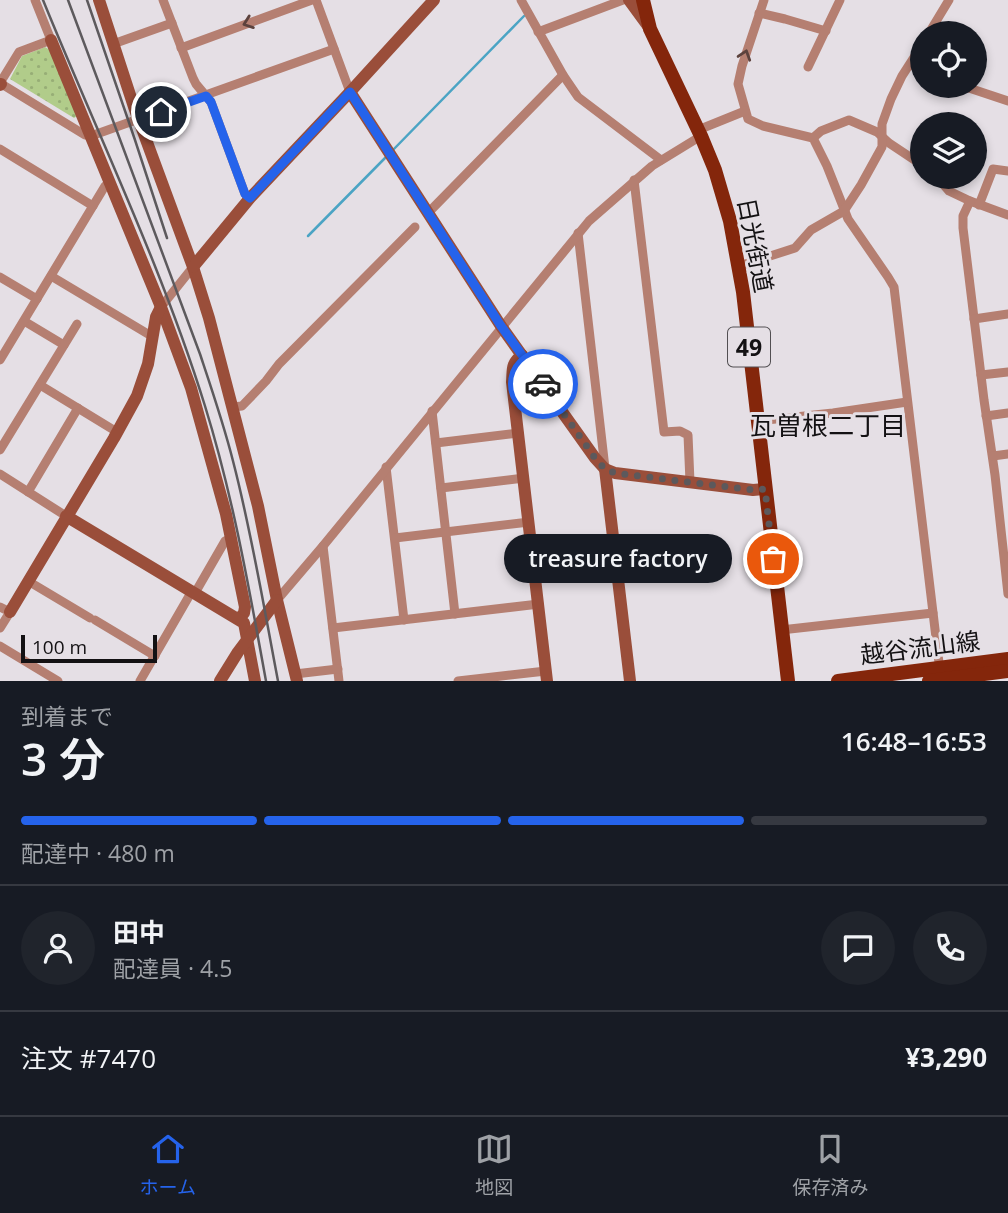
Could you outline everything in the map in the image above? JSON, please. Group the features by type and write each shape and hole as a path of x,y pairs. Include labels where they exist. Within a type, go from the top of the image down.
{"main road":[{"name":"日光街道","path":"643,0 650,29 715,170 723,193 739,265 788,681"},
{"name":"越谷流山線","path":"938,677 1008,659"},
{"name":"越谷流山線","path":"838,681 1008,671"}],"street":[{"path":"35,0 161,307 191,388 231,538 245,607 239,619"},
{"path":"99,0 209,318 258,506 296,678 338,669"},
{"path":"163,0 196,84 211,102 245,194 250,198"},
{"path":"181,48 314,0 350,92 501,326 605,469 615,473 753,490 765,489"},
{"path":"0,628 5,610 28,580 137,396 148,364 156,317 161,307 250,198 434,0"},
{"path":"520,0 578,97 661,160"},
{"path":"538,32 623,0"},
{"path":"629,0 650,29"},
{"path":"764,0 739,75 738,84 748,119 763,126 813,138 853,228 894,287 933,613 938,677"},
{"path":"808,67 840,0"},
{"path":"936,21 949,0"},
{"path":"759,13 826,31"},
{"path":"113,44 172,23"},
{"path":"51,40 19,52 0,84 85,135 139,120 334,49"},
{"path":"739,265 795,248 811,230 845,211 882,147 882,124 902,76 910,66"},
{"path":"428,214 563,75"},
{"path":"987,95 1008,102"},
{"path":"220,681 277,600 589,221 634,180 661,160 700,133 745,111"},
{"path":"813,138 821,131 849,120 877,132 910,156"},
{"path":"0,149 93,206"},
{"path":"1008,171 993,169 974,203 963,216 1008,594"},
{"path":"634,180 664,432 680,431 688,435 690,482"},
{"path":"0,360 4,343 24,321 105,186 111,184"},
{"path":"946,189 974,203 1008,215"},
{"path":"232,407 242,406 288,355 415,228"},
{"path":"578,233 630,681"},
{"path":"51,276 153,337"},
{"path":"0,277 37,299"},
{"path":"974,318 1008,314"},
{"path":"24,321 64,345"},
{"path":"0,450 77,324"},
{"path":"458,681 547,676 512,382 514,361 522,355"},
{"path":"981,375 1008,372"},
{"path":"40,386 117,432"},
{"path":"758,421 907,402"},
{"path":"28,492 78,408"},
{"path":"432,411 455,614"},
{"path":"986,416 1008,414"},
{"path":"436,443 519,433"},
{"path":"993,456 1008,454"},
{"path":"386,467 404,620"},
{"path":"0,474 244,623 255,681"},
{"path":"441,488 524,478"},
{"path":"395,538 529,522"},
{"path":"140,681 225,541 231,538"},
{"path":"323,546 339,681"},
{"path":"28,580 155,656"},
{"path":"333,628 539,604"},
{"path":"781,630 933,613"},
{"path":"0,646 58,681"}],"green space":[{"path":"45,47 50,50 77,116 74,118 10,79 22,56"}],"waterway":[{"path":"392,151 524,16"},
{"path":"308,236 387,156"}],"railway":[{"path":"43,0 149,252 188,354 215,440 232,508 266,681"},
{"path":"68,0 200,354 222,421 246,516 278,681"},
{"path":"87,0 167,238"}],"way so far":[{"path":"543,384 605,469 615,473 753,490 765,489 773,559"}],"place":[{"name":"treasure factory","path":"773,559"}],"district":[{"name":"瓦曽根二丁目","path":"828,425"}],"route":[{"path":"161,112 206,96 211,102 245,194 250,198 350,92 501,326 543,384"}]}
